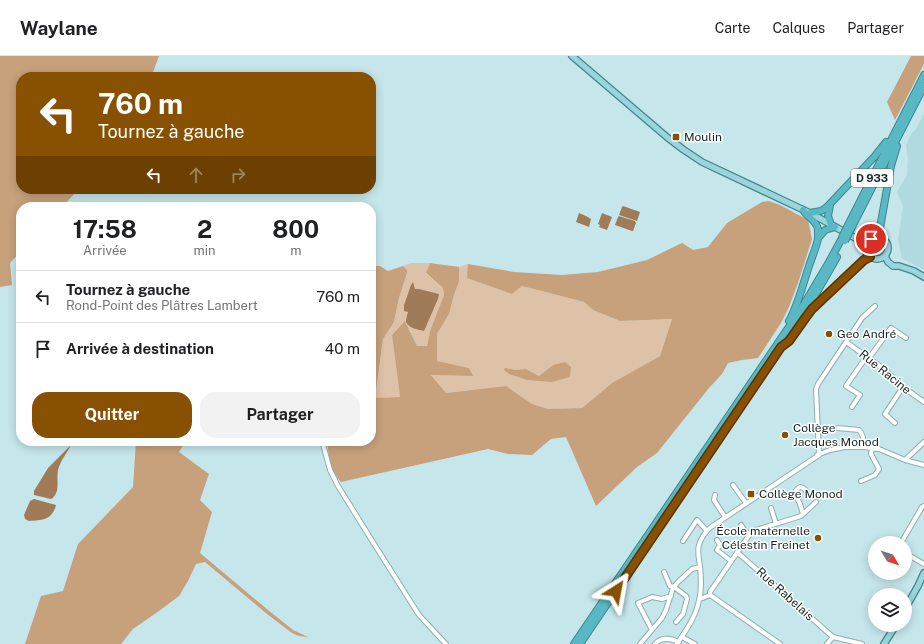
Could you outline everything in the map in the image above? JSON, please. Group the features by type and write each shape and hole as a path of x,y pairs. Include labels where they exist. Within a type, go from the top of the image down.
{"highway":[{"path":"882,238 880,228 898,133 924,75"},
{"path":"898,133 894,128 903,122 924,86"},
{"path":"810,214 824,209 831,203 898,133"},
{"name":"D 933","path":"779,345 843,241 898,133"},
{"path":"818,238 826,230 833,226 828,216 831,203"},
{"path":"580,644 779,345 780,335 794,311 818,238 818,229 816,225 803,210"},
{"path":"574,644 779,345 789,341 819,302 864,260 870,257"}],"main road":[{"path":"572,56 686,152 702,162 803,210 868,244"},
{"path":"905,268 890,268 879,259 870,257 867,253 868,244 871,239 876,237 882,238 887,242 888,251 886,256 890,264 893,266 905,268 914,271 924,277"},
{"path":"879,259 886,256"},
{"path":"912,597 924,573"},
{"path":"884,644 892,632"}],"street":[{"path":"819,455 816,389 862,318 875,306"},
{"path":"852,407 860,395 846,386 868,357 891,328 906,338"},
{"name":"Rue Racine","path":"846,342 884,368 904,387 922,400"},
{"path":"895,423 885,414 904,387"},
{"path":"922,400 924,394"},
{"path":"838,428 859,430 864,440 864,447"},
{"path":"906,460 924,442"},
{"path":"324,446 330,470 338,486 419,615 446,644"},
{"path":"655,644 660,639 673,639 678,643 694,616 700,599 701,589 698,552 701,540 707,531 809,459 830,450 845,447 864,447 887,452 906,460 924,465"},
{"path":"861,481 876,475 879,469 871,454 872,448"},
{"path":"733,485 746,503"},
{"path":"803,514 795,492 800,487 806,490 808,496"},
{"path":"715,495 714,500 725,517"},
{"path":"700,599 710,594 750,534 756,530 801,516 816,502"},
{"path":"905,536 924,506"},
{"path":"771,508 776,524"},
{"path":"683,542 697,520 707,531"},
{"path":"741,525 745,531 750,534"},
{"path":"718,540 720,545 716,550 731,561"},
{"name":"Rue Rabelais","path":"737,552 833,637"},
{"path":"912,557 924,564"},
{"path":"640,644 662,618 674,587 692,569 700,567"},
{"path":"664,572 670,586 674,587 686,596 687,599 683,614 676,622"},
{"path":"920,580 924,586"},
{"path":"701,589 780,644"},
{"path":"652,630 638,603 652,596 662,599 671,596"},
{"path":"682,637 695,644"},
{"path":"827,644 833,637 862,644"}],"shaded area":[{"path":"0,56 159,56 153,72 16,72 16,194 74,194 67,202 16,202 16,256 10,263 12,285 0,287"},
{"path":"911,56 924,56 924,64 895,120 887,102"},
{"path":"924,114 924,270 902,258 898,240 903,206 897,192 907,175 908,158 906,145"},
{"path":"769,201 780,205 808,220 812,239 798,283 781,323 758,358 728,363 722,374 657,453 637,467 596,506 566,437 551,439 532,455 508,454 488,449 341,482 335,474 329,458 328,446 376,446 376,398 400,397 392,335 405,321 417,346 427,346 430,331 444,295 443,288 426,273 430,263 459,267 459,282 449,314 437,334 437,361 469,368 473,376 431,375 446,393 506,386 532,404 548,409 582,408 612,383 660,356 672,319 620,321 593,310 584,302 522,286 512,294 467,278 468,264 514,272 562,275 598,272 647,260 682,243 693,250 708,247 727,223 762,202"},
{"path":"623,206 640,212 637,221 619,215"},
{"path":"579,213 591,219 589,227 576,222"},
{"path":"602,213 612,217 607,230 599,227 600,225 598,224"},
{"path":"619,216 635,221 636,223 633,231 615,225"},
{"path":"874,241 880,241 884,245 884,251 880,255 874,255 870,251 870,245"},
{"path":"411,263 430,263 426,274 443,288 444,295 430,331 427,347 417,346 406,322 392,335 400,397 376,398 383,339 394,322 399,298 407,273 407,270 403,266"},
{"path":"468,264 468,278 512,294 522,286 584,302 593,310 620,321 672,319 660,356 612,383 582,408 548,409 532,404 506,386 446,393 431,375 472,376 468,368 437,361 437,334 449,314 459,282 459,267","holes":["553,365 552,382 515,370 526,369 539,376"]},
{"path":"376,266 380,266 388,271 403,266 407,270 407,273 399,298 394,322 383,339 376,391"},
{"path":"413,282 415,289 439,294 424,331 411,327 406,322 408,312 404,311 404,305"},
{"path":"565,362 571,367 570,377 552,382 527,380 509,374 504,370 505,368 515,370 526,369 539,376 553,365"},
{"path":"70,446 59,467 57,490 51,499 34,495 34,491 48,468"},
{"path":"136,446 183,446 179,452 209,474 200,500 212,512 200,553 293,630 308,637 299,636 292,633 205,562 196,564 179,596 133,629 121,644 25,644 41,596 63,591 78,544 133,487"},
{"path":"34,499 56,505 52,514 43,519 29,521 25,519 24,515 30,501"}],"place":[{"name":"Moulin","path":"676,137"},
{"name":"Geo André","path":"829,334"},
{"name":"Collège Jacques Monod","path":"785,435"},
{"name":"Collège Monod","path":"751,494"},
{"name":"École maternelle Célestin Freinet","path":"818,538"}],"route":[{"path":"616,591 781,347 789,341 819,302 864,260 870,257 866,250 871,239"}]}
